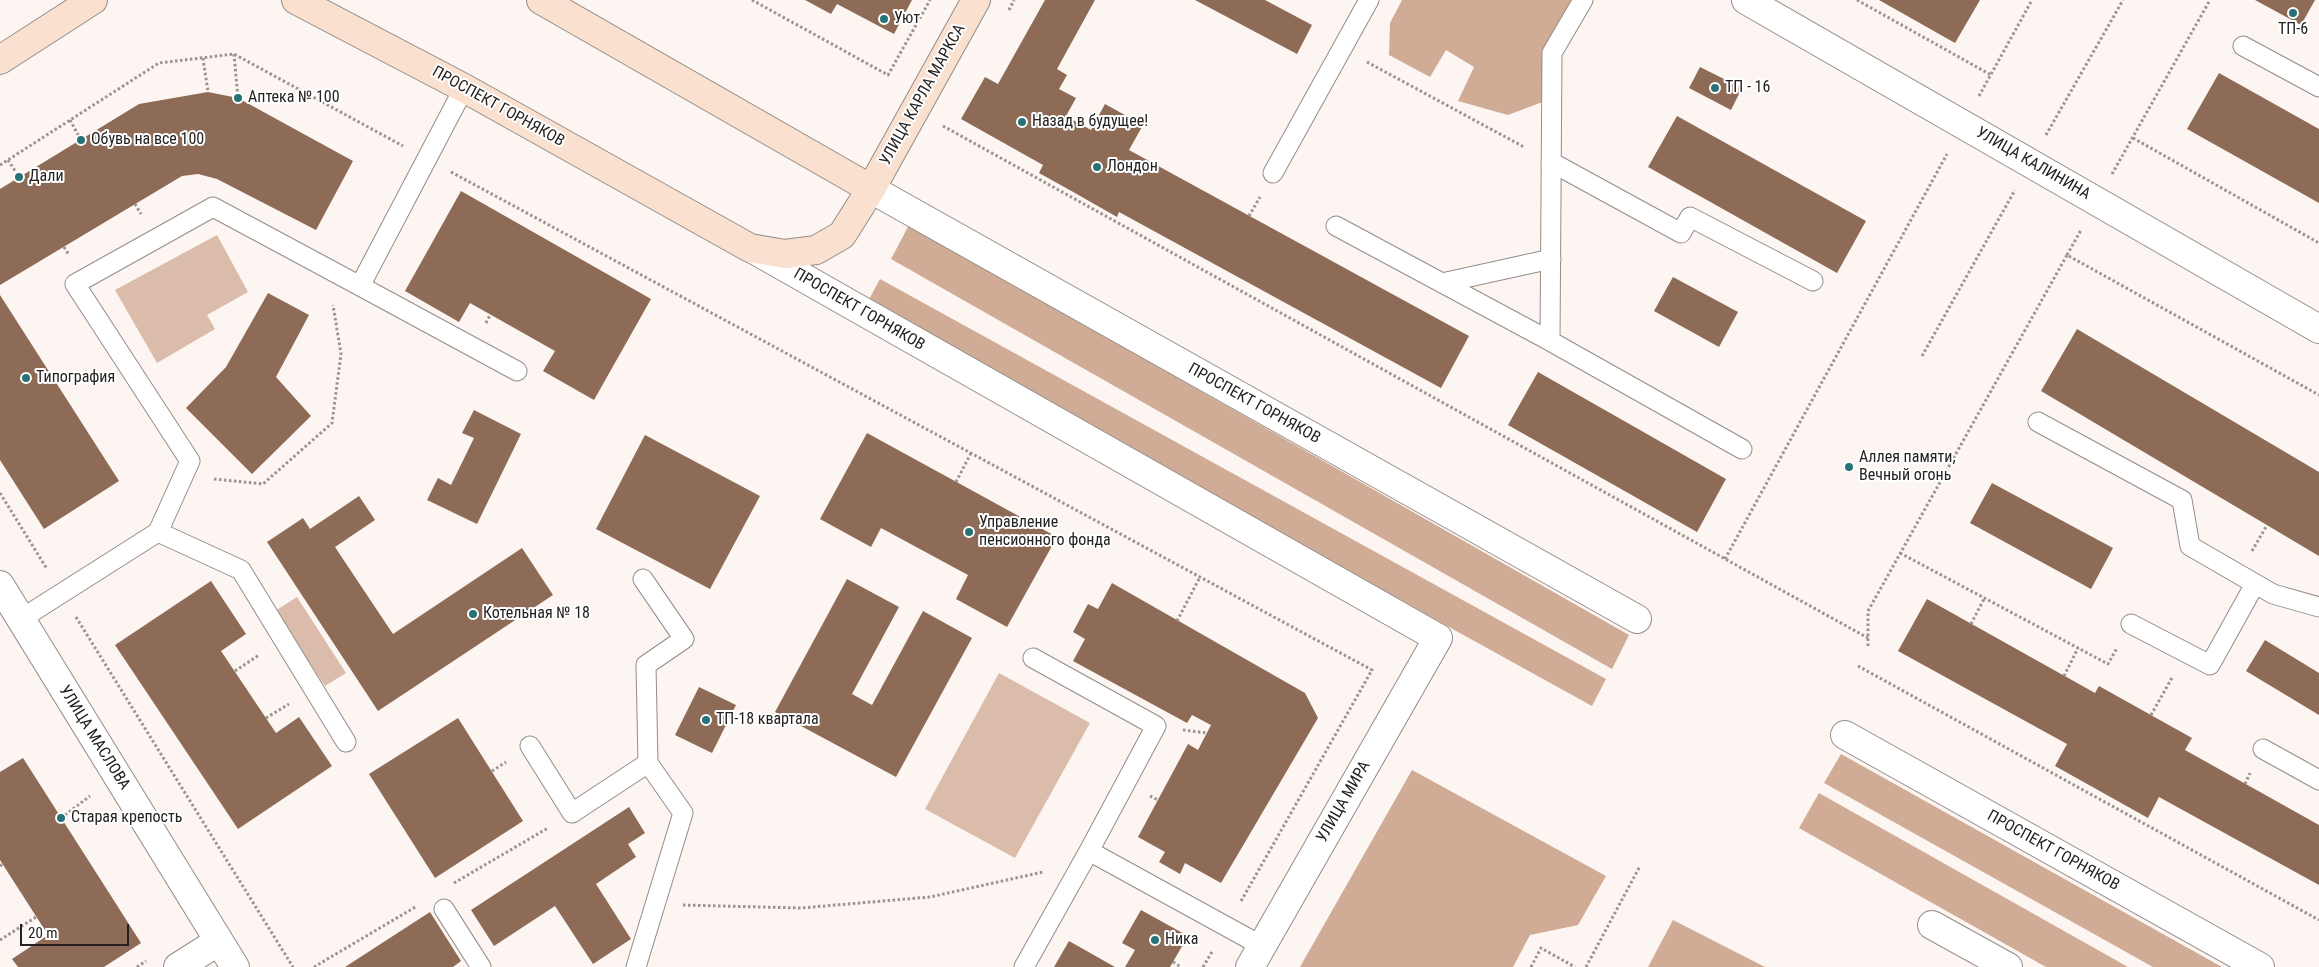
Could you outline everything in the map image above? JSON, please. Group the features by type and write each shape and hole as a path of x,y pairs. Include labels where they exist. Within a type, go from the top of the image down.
{"main road":[{"path":"0,60 93,0"},
{"name":"ПРОСПЕКТ ГОРНЯКОВ","path":"296,0 464,88 750,248 785,254 816,250 842,235 871,189 540,0"},
{"name":"УЛИЦА КАРЛА МАРКСА","path":"871,189 976,0"}],"street":[{"name":"УЛИЦА КАЛИНИНА","path":"1746,0 2319,329"},
{"name":"ПРОСПЕКТ ГОРНЯКОВ","path":"871,189 1637,619"},
{"name":"ПРОСПЕКТ ГОРНЯКОВ","path":"750,248 1438,638"},
{"name":"УЛИЦА МАСЛОВА","path":"0,585 236,967"},
{"name":"УЛИЦА МИРА","path":"1256,956 1438,638"},
{"name":"ПРОСПЕКТ ГОРНЯКОВ","path":"1845,735 2260,967"},
{"path":"1932,925 2008,967"},
{"path":"178,967 220,941"}],"lane":[{"path":"1273,173 1369,0"},
{"path":"1550,341 1552,52 1583,0"},
{"path":"2243,46 2319,87"},
{"path":"360,286 428,160 464,88"},
{"path":"1552,162 1681,233 1690,217 1813,281"},
{"path":"21,619 158,532 190,461 75,284 213,207 517,371"},
{"path":"1336,226 1550,341 1742,449"},
{"path":"1442,283 1551,259"},
{"path":"2038,422 2182,500 2190,546 2273,594 2319,607"},
{"path":"158,532 240,570 346,742"},
{"path":"636,967 683,812 648,763 646,665 684,639 643,579"},
{"path":"2131,624 2210,665 2255,584"},
{"path":"1024,967 1156,726 1033,658"},
{"path":"530,746 572,813 648,763"},
{"path":"2263,749 2319,780"},
{"path":"1085,857 1226,926 1256,956"},
{"path":"444,909 481,967"}],"path":[{"path":"752,0 888,74 930,0"},
{"path":"1005,17 1014,0"},
{"path":"1857,0 1991,75"},
{"path":"1725,559 2032,0"},
{"path":"2067,255 2210,0"},
{"path":"1342,49 1552,162"},
{"path":"234,54 238,98"},
{"path":"0,165 159,63 234,54 1372,670 1203,967"},
{"path":"203,58 208,92"},
{"path":"948,118 943,126 1868,638"},
{"path":"70,120 81,140"},
{"path":"2132,138 2319,244"},
{"path":"8,160 19,177"},
{"path":"1073,198 1075,193"},
{"path":"183,476 264,484 332,423 341,354 328,269"},
{"path":"956,482 971,453"},
{"path":"0,493 293,967"},
{"path":"1900,553 2108,664 2131,624"},
{"path":"1178,621 1200,577"},
{"path":"1972,624 1985,597"},
{"path":"2064,676 2078,648"},
{"path":"2151,715 2187,653"},
{"path":"1858,666 2319,920"},
{"path":"61,818 90,796"},
{"path":"655,905 802,908 930,897 1085,857"},
{"path":"1586,967 1640,866"},
{"path":"0,940 36,917"},
{"path":"1531,967 1542,948 1576,967"},
{"path":"1173,962 1181,967"}],"shaded area":[{"path":"1402,0 1575,0 1545,101 1508,115 1458,101 1474,67 1446,50 1430,77 1389,55 1390,23"},
{"path":"909,225 1629,635 1612,669 891,259"},
{"path":"217,235 248,292 207,315 215,329 157,363 115,290"},
{"path":"880,279 1606,679 1592,706 866,305"},
{"path":"297,597 346,673 325,686 275,611"},
{"path":"999,673 1090,723 1015,858 925,809"},
{"path":"1841,754 2222,967 2153,967 1824,783"},
{"path":"1412,770 1606,876 1578,925 1530,935 1513,967 1300,967"},
{"path":"1819,793 2128,967 2046,967 1799,828"},
{"path":"1673,920 1765,967 1648,967"}],"building":[{"name":"Уют","path":"805,0 912,0 894,34 837,4 831,14"},
{"path":"1045,0 1095,0 1057,69 1067,75 1059,89 1076,98 1066,116 1091,130 1105,104 1143,125 1129,150 1469,336 1441,388 1119,212 1117,217 1039,173 1043,165 961,119 985,77 998,84"},
{"path":"1195,0 1265,0 1312,25 1297,54"},
{"path":"1879,0 1980,0 1955,43"},
{"name":"ТП-6","path":"2255,0 2315,0 2301,25"},
{"name":"ТП - 16","path":"1700,67 1742,88 1731,110 1689,88"},
{"path":"2219,73 2319,129 2319,203 2187,129"},
{"path":"208,92 238,98 353,161 316,230 217,179 198,174 182,176 0,285 0,189 139,104"},
{"path":"1677,116 1866,221 1837,273 1648,167"},
{"path":"461,191 651,299 594,400 543,371 555,351 470,303 459,322 405,291"},
{"path":"1673,277 1738,312 1719,347 1654,311"},
{"path":"268,293 309,315 276,377 311,416 252,474 186,408 226,367"},
{"name":"Типография","path":"0,295 119,481 44,529 0,460"},
{"path":"2077,329 2319,472 2319,556 2041,391"},
{"path":"1538,372 1726,479 1697,532 1508,425"},
{"path":"474,410 521,434 477,524 427,500 438,478 451,485 474,438 462,433"},
{"name":"Управление пенсионного фонда","path":"867,433 1057,537 1007,627 956,599 968,575 881,528 871,547 820,519"},
{"path":"645,435 760,496 710,589 596,529"},
{"path":"1992,483 2113,548 2091,589 1970,523"},
{"name":"Котельная № 18","path":"359,496 375,520 335,547 393,634 522,548 553,595 378,711 267,542 303,518 310,529"},
{"path":"847,579 899,607 852,694 872,705 923,611 972,638 896,777 775,712"},
{"path":"211,581 246,634 221,651 276,733 299,717 332,766 238,829 115,645"},
{"path":"1112,583 1305,693 1318,718 1221,883 1185,863 1180,874 1159,862 1165,852 1138,837 1188,744 1198,750 1211,725 1192,715 1187,723 1073,661 1085,639 1073,632 1088,604 1098,609"},
{"path":"1927,599 2095,693 2099,686 2192,738 2185,750 2319,825 2319,885 2159,797 2148,818 2055,766 2067,744 1898,651"},
{"path":"2265,640 2319,673 2319,715 2246,671"},
{"name":"ТП-18 квартала","path":"699,687 736,705 712,753 675,735"},
{"path":"458,718 523,821 435,878 369,774"},
{"path":"23,758 141,943 104,967 18,967 12,959 48,935 0,860 0,772"},
{"path":"629,807 645,833 628,844 636,857 596,884 631,939 593,964 555,906 494,946 471,910"},
{"name":"Ника","path":"1141,910 1188,936 1170,967 1125,967 1135,950 1122,943"},
{"path":"430,912 461,961 453,967 345,967"},
{"path":"1069,941 1115,967 1054,967"}],"place":[{"name":"ТП-6","path":"2293,13"},
{"name":"Уют","path":"884,19"},
{"name":"ТП - 16","path":"1715,88"},
{"name":"Аптека № 100","path":"238,98"},
{"name":"Назад в будущее!","path":"1022,122"},
{"name":"Обувь на все 100","path":"81,140"},
{"name":"Лондон","path":"1097,167"},
{"name":"Дали","path":"19,177"},
{"name":"Типография","path":"26,378"},
{"name":"Аллея памяти, Вечный огонь","path":"1849,467"},
{"name":"Управление пенсионного фонда","path":"969,532"},
{"name":"Котельная № 18","path":"473,614"},
{"name":"ТП-18 квартала","path":"706,720"},
{"name":"Старая крепость","path":"61,818"},
{"name":"Ника","path":"1155,940"}]}
